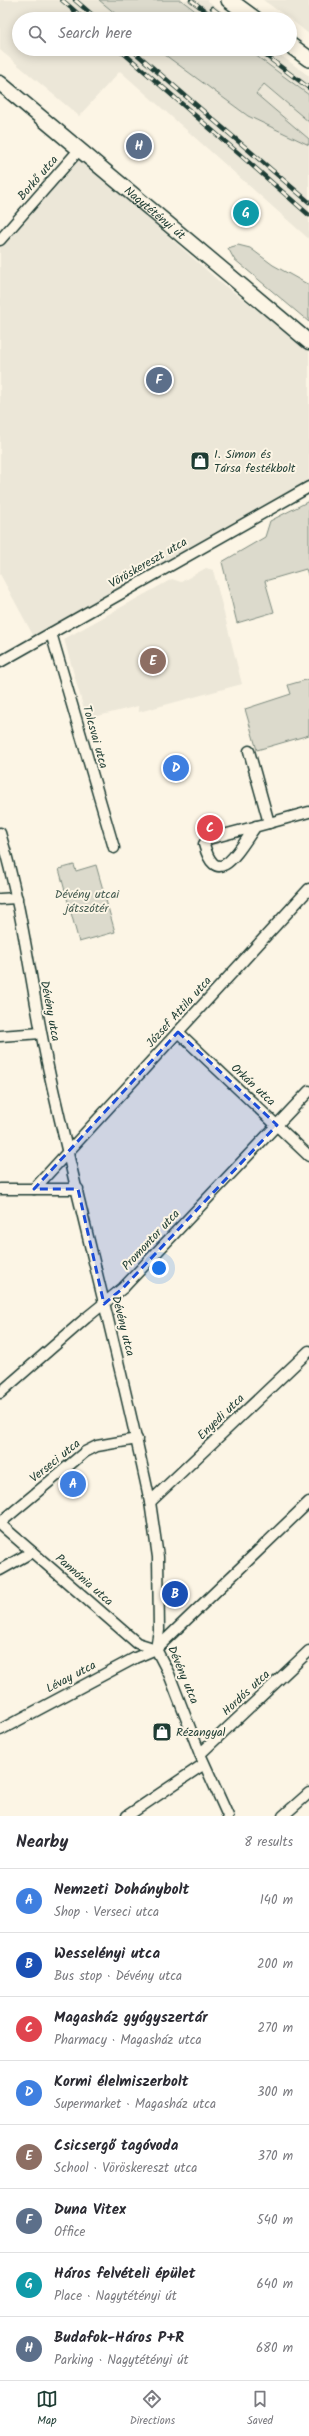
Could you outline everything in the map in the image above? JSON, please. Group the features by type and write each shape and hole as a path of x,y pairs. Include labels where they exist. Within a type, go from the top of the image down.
{"main road":[{"path":"229,0 245,12"},
{"path":"297,50 309,59"},
{"name":"Nagytétényi út","path":"0,83 309,342"}],"street":[{"name":"Borkő utca","path":"0,240 80,150"},
{"name":"Vöröskereszt utca","path":"0,662 309,488"},
{"name":"Tolcsvai utca","path":"52,633 114,848"},
{"path":"249,751 269,823"},
{"path":"256,826 229,862 222,866 214,865 208,860 204,844 208,839 256,826 269,823 309,812"},
{"name":"Dévény utca","path":"0,833 17,898 41,1033 137,1439 150,1502 158,1557 159,1630 156,1649 169,1674 204,1764 228,1816"},
{"name":"József Attila utca","path":"34,1189 309,889"},
{"path":"0,899 17,898"},
{"name":"Orkán utca","path":"178,1032 309,1156"},
{"path":"0,1036 41,1033"},
{"name":"Promontor utca","path":"0,1393 123,1288 309,1091"},
{"path":"0,1189 78,1189"},
{"name":"Enyedi utca","path":"150,1502 309,1350"},
{"name":"Verseci utca","path":"0,1524 85,1452 97,1446 137,1439"},
{"path":"156,1649 309,1502"},
{"name":"Pannónia utca","path":"0,1524 137,1643 156,1649"},
{"path":"0,1570 32,1552"},
{"name":"Lévay utca","path":"0,1730 135,1658 156,1649"},
{"name":"Hordós utca","path":"200,1754 309,1651"},
{"path":"127,1816 204,1764"},
{"path":"283,1816 309,1792"}],"highlighted area":[{"path":"178,1032 277,1125 123,1288 104,1304 78,1189 34,1189"}],"shaded area":[{"path":"0,0 99,0 114,12 12,12 12,56 167,56 248,116 309,145 309,239 120,71 79,116 0,50"},
{"path":"181,0 207,0 223,12 197,12"},
{"path":"263,0 309,0 309,34 297,25 297,12 280,12"},
{"path":"256,56 282,56 309,76 309,95"},
{"path":"264,84 309,122 309,139 256,94"},
{"path":"76,154 221,283 309,348 309,481 34,637 0,574 0,236"},
{"path":"206,568 213,570 242,684 139,712 138,706 94,717 85,713 64,639 172,579 181,582"}],"green space":[{"path":"99,0 181,0 197,12 114,12"},
{"path":"167,56 256,56 309,95 309,122 264,84 256,94 309,139 309,145 248,116"},
{"path":"238,245 250,248 273,265 309,285 309,322 234,259 228,248"},
{"path":"309,501 309,578 306,569 265,581 274,612 237,623 222,562 265,537 270,521"},
{"path":"309,679 309,735 257,750 245,709 291,694 288,685"},
{"name":"Dévény utcai játszótér","path":"74,865 76,871 96,865 115,932 79,942 59,869"}],"railway":[{"path":"62,0 76,12"},
{"path":"75,0 89,12"},
{"path":"191,0 207,12"},
{"path":"212,8 217,12"},
{"path":"127,56 309,215"},
{"path":"139,56 309,202"},
{"path":"266,56 309,88"}],"place":[{"name":"Budafok-Háros P+R","path":"139,146"},
{"name":"Háros felvételi épület","path":"246,213"},
{"name":"Duna Vitex","path":"159,380"},
{"name":"I. Simon és Társa festékbolt","path":"200,461"},
{"name":"Csicsergő tagóvoda","path":"153,661"},
{"name":"Kormi élelmiszerbolt","path":"176,768"},
{"name":"Magasház gyógyszertár","path":"210,828"},
{"name":"Nemzeti Dohánybolt","path":"73,1484"},
{"name":"Wesselényi utca","path":"175,1594"},
{"name":"Rézangyal","path":"162,1732"}]}
